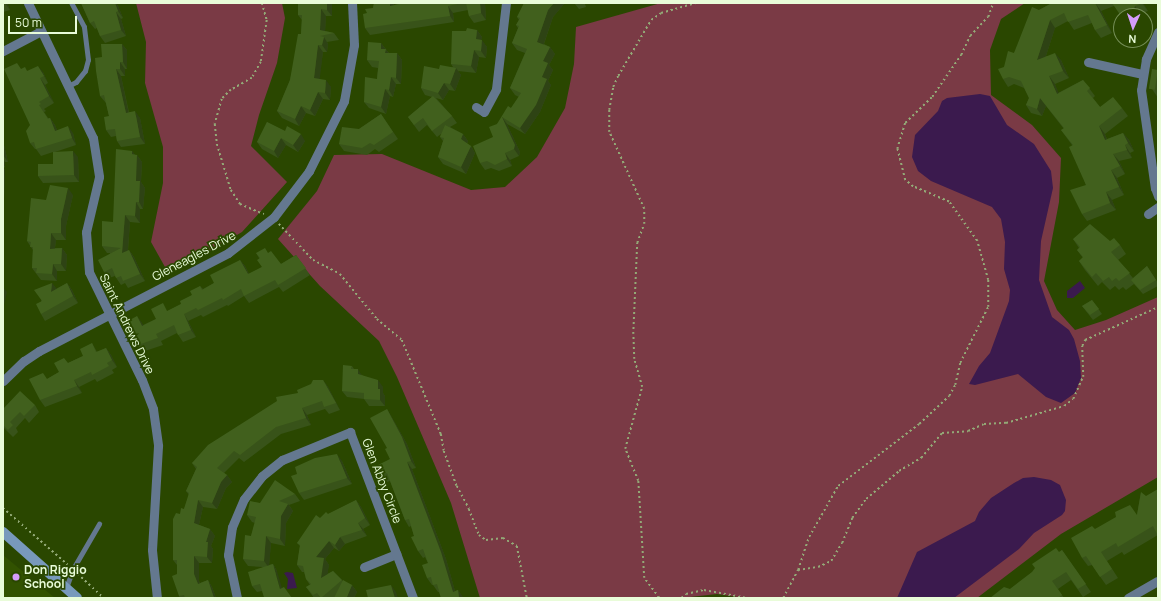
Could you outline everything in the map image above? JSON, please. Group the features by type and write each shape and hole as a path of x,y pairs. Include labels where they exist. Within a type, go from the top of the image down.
{"street":[{"name":"Saint Andrews Drive","path":"28,3 89,127 97,152 99,177 86,232 86,256 94,286 147,392 157,429 152,550 157,598"},
{"name":"Gleneagles Drive","path":"3,381 24,361 38,351 228,253 272,220 290,200 309,171 344,101 354,45 352,3"},
{"path":"476,107 484,112 496,89 506,3"},
{"path":"3,51 41,32"},
{"path":"1158,32 1149,50 1142,74 1142,102 1158,196"},
{"path":"1088,62 1142,74"},
{"path":"1148,214 1158,208"},
{"name":"Glen Abby Circle","path":"237,598 230,573 230,539 237,512 248,493 262,476 282,460 350,432 413,598"},
{"path":"5,537 77,598"},
{"path":"364,567 397,554"},
{"path":"1128,598 1158,581"}],"lane":[{"path":"68,86 85,71 88,60 84,27 71,3"},
{"path":"66,588 72,569 99,524"}],"path":[{"path":"262,3 267,20 261,62 252,78 231,90 222,99 216,112 215,129 217,144 236,199 245,207 257,210 272,220 293,237 313,260 340,274 377,319 402,340 441,434 444,451 456,486 470,508 479,535 486,540 503,538 517,546 528,598"},
{"path":"659,598 644,578 638,481 625,449 642,387 634,359 633,334 637,243 644,224 644,209 609,132 609,110 615,81 651,20 661,13 696,3"},
{"path":"783,598 798,570 809,537 838,486 919,424 949,396 955,385 960,364 988,307 988,280 977,241 949,202 913,187 905,180 897,149 906,123 932,97 961,55 970,36 988,17 994,3"},
{"path":"798,570 818,567 831,561 842,543 852,518 866,499 895,474 921,458 942,433 968,431 984,424 1006,423 1064,406 1073,398 1083,377 1082,346 1086,340 1158,307"},
{"path":"3,508 104,598"},
{"path":"681,598 686,594 704,590 747,598"}],"shaded area":[{"path":"136,3 282,3 285,18 277,63 259,115 251,146 287,182 242,232 203,255 165,267 151,242 163,183 163,147 145,83 146,42"},
{"path":"661,3 1025,3 1001,19 990,50 991,95 1032,125 1061,158 1059,202 1044,281 1057,310 1075,330 1106,320 1158,297 1158,477 1061,534 977,598 745,598 717,594 681,598 480,598 451,503 397,377 379,341 320,286 278,239 317,191 334,155 382,154 471,190 505,187 537,157 565,108 574,64 576,27"},
{"path":"980,94 990,96 1007,125 1034,144 1051,171 1053,188 1041,241 1039,280 1052,317 1069,330 1074,339 1080,361 1081,378 1075,393 1061,403 1046,397 1018,374 975,385 969,384 979,366 990,353 1009,301 1010,290 1004,269 1005,242 1001,219 992,207 931,181 918,171 912,157 915,135 938,111 942,101 947,98"},
{"path":"1080,281 1085,288 1073,298 1067,298 1067,291"},
{"path":"1034,477 1051,480 1060,485 1066,500 1065,511 1062,515 1034,533 1019,549 954,598 897,598 917,552 975,521 979,512 991,498 1014,483 1023,478"},
{"name":"Don Riggio School","path":"3,555 55,598 3,598"},
{"path":"284,573 293,573 297,588 287,589 288,579"}],"building":[{"path":"81,3 115,3 121,30 100,36 94,21 90,23"},
{"path":"298,3 327,3 327,10 321,9 320,30 334,33 320,36 324,37 322,45 318,45 314,78 326,80 325,93 318,92 310,110 301,106 295,119 277,111 290,80 298,34 301,34 302,15 298,15"},
{"path":"374,3 390,3 390,6 404,3 463,3 448,6 450,16 365,28 363,14 367,13 365,9 373,8"},
{"path":"466,3 480,3 481,13 469,16"},
{"path":"524,3 554,3 548,10 537,42 550,47 543,61 548,63 542,77 547,79 536,105 520,128 502,117 515,145 514,149 505,153 507,159 495,165 487,161 480,163 473,146 493,137 489,127 497,124 508,106 511,108 521,93 510,88 527,49 512,43 519,26 516,25 520,18 517,17"},
{"path":"1052,3 1095,3 1107,25 1095,30 1088,15 1068,22 1064,13 1050,20 1037,60 1055,53 1063,71 1049,76 1057,94 1083,80 1090,88 1087,91 1100,107 1113,97 1122,108 1099,126 1105,140 1123,133 1128,143 1125,145 1127,150 1113,154 1120,166 1111,170 1119,187 1106,192 1110,203 1082,214 1070,190 1086,185 1069,147 1073,145 1061,130 1064,128 1040,98 1037,109 1026,105 1029,98 1021,81 1009,77 1003,79 998,69 1004,67 1008,51 1014,53 1032,7 1039,10"},
{"path":"1112,3 1142,3 1135,6 1134,8 1115,8"},
{"path":"467,28 477,30 476,39 482,40 481,51 474,50 471,66 451,64 452,31 466,31"},
{"path":"368,42 381,43 381,49 386,49 385,53 397,53 396,78 391,77 389,90 385,89 381,107 364,102 365,77 377,79 379,61 367,60"},
{"path":"101,44 122,44 123,62 120,62 120,69 116,69 126,113 135,111 140,137 117,141 115,129 106,130 104,117 109,116 104,95 100,96 95,58 102,57"},
{"path":"17,63 21,69 25,67 27,71 38,66 44,76 40,78 49,96 39,102 41,104 39,105 48,119 50,118 55,131 68,126 72,138 36,149 34,142 30,143 26,131 30,125 4,69"},
{"path":"440,65 456,68 450,84 444,83 438,93 421,88 424,66 439,69"},
{"path":"1152,69 1158,70 1155,90 1149,89"},
{"path":"433,96 452,116 432,131 423,118 414,125 408,117"},
{"path":"381,114 393,132 374,145 370,143 362,148 339,144 342,127 359,129"},
{"path":"267,122 285,131 287,126 301,134 293,145 281,138 274,151 257,142"},
{"path":"445,125 463,134 461,139 471,146 461,167 438,157 444,138 440,137"},
{"path":"116,149 132,151 132,154 137,155 136,181 140,181 139,202 136,202 135,216 125,215 122,253 129,250 140,274 123,281 121,276 116,278 112,268 104,272 98,260 121,248 102,246 102,221 113,222"},
{"path":"73,151 74,175 38,176 38,164 53,164 53,152"},
{"path":"50,185 68,188 61,219 61,233 51,233 50,249 62,248 61,264 53,264 52,274 36,273 37,268 32,268 33,247 30,247 31,242 27,241 31,198 46,200"},
{"path":"1090,224 1110,241 1114,238 1120,245 1111,252 1130,273 1119,281 1116,278 1112,281 1109,277 1103,281 1096,273 1092,277 1079,261 1083,257 1077,250 1080,247 1073,239"},
{"path":"265,248 268,253 271,251 281,264 296,255 306,268 278,285 275,280 244,296 241,289 223,300 222,298 198,310 196,308 184,314 191,330 178,335 174,325 156,334 158,338 138,345 132,334 135,333 128,321 137,316 142,326 156,319 151,309 163,303 167,311 181,304 180,301 192,295 190,291 200,286 202,290 214,283 210,275 240,260 248,274 262,267 257,260 260,258 256,253"},
{"path":"1147,266 1156,280 1140,290 1131,280"},
{"path":"52,283 51,292 67,283 73,296 41,314 36,304 42,301 34,290"},
{"path":"1092,300 1099,309 1090,315 1082,306"},
{"path":"92,343 96,352 106,348 112,360 107,363 109,366 92,375 91,372 74,380 77,386 40,400 29,379 43,373 47,379 59,372 54,363 64,358 68,363 83,356 80,349"},
{"path":"343,365 352,366 351,369 358,369 358,374 378,380 380,400 364,399 364,393 342,391"},
{"path":"313,380 323,380 336,403 324,407 322,401 302,408 306,418 276,427 240,455 234,451 217,468 227,475 221,482 212,503 198,500 194,523 210,529 206,542 208,542 207,557 194,556 194,574 198,584 208,580 214,598 185,598 184,595 179,596 172,576 177,574 177,560 173,560 173,519 176,513 180,514 181,508 184,509 189,493 186,491 197,467 192,463 208,445 277,401 276,397 298,393 297,390 311,384"},
{"path":"20,391 35,405 24,416 20,412 10,422 13,425 8,430 3,425 3,409"},
{"path":"387,409 402,437 411,461 407,462 441,552 453,592 458,590 459,598 441,598 437,584 433,585 431,577 427,578 422,565 428,563 423,549 418,551 411,537 414,536 409,519 405,520 387,473 382,475 378,465 390,459 385,449 387,448 370,418"},
{"path":"337,454 347,478 299,493 291,476 297,474 295,467 315,458"},
{"path":"275,480 295,494 279,501 288,504 281,516 280,539 266,536 264,561 243,559 245,535 251,536 256,517 247,515 250,501 260,503"},
{"path":"1158,489 1158,536 1153,526 1118,547 1116,543 1101,552 1112,569 1100,577 1086,556 1082,558 1071,538 1092,526 1095,529 1116,517 1115,512 1130,505 1137,515 1141,492 1146,496"},
{"path":"356,500 365,518 358,523 362,530 340,537 335,545 329,541 316,557 324,558 321,578 333,571 342,580 321,598 317,593 313,595 306,587 311,584 306,579 303,566 297,565 300,545 297,543 316,515 320,518 326,512 328,514"},
{"path":"1056,548 1059,552 1062,550 1086,584 1078,589 1066,572 1052,581 1062,595 1058,598 990,598 1004,587 1010,589 1032,572 1035,568 1032,564"},
{"path":"273,564 280,589 284,587 292,598 261,598 264,597 260,584 252,586 248,572"},
{"path":"343,580 352,585 347,597 349,598 334,598"},
{"path":"391,585 395,598 368,598 366,590"}],"place":[{"name":"Don Riggio School","path":"16,577"}]}
